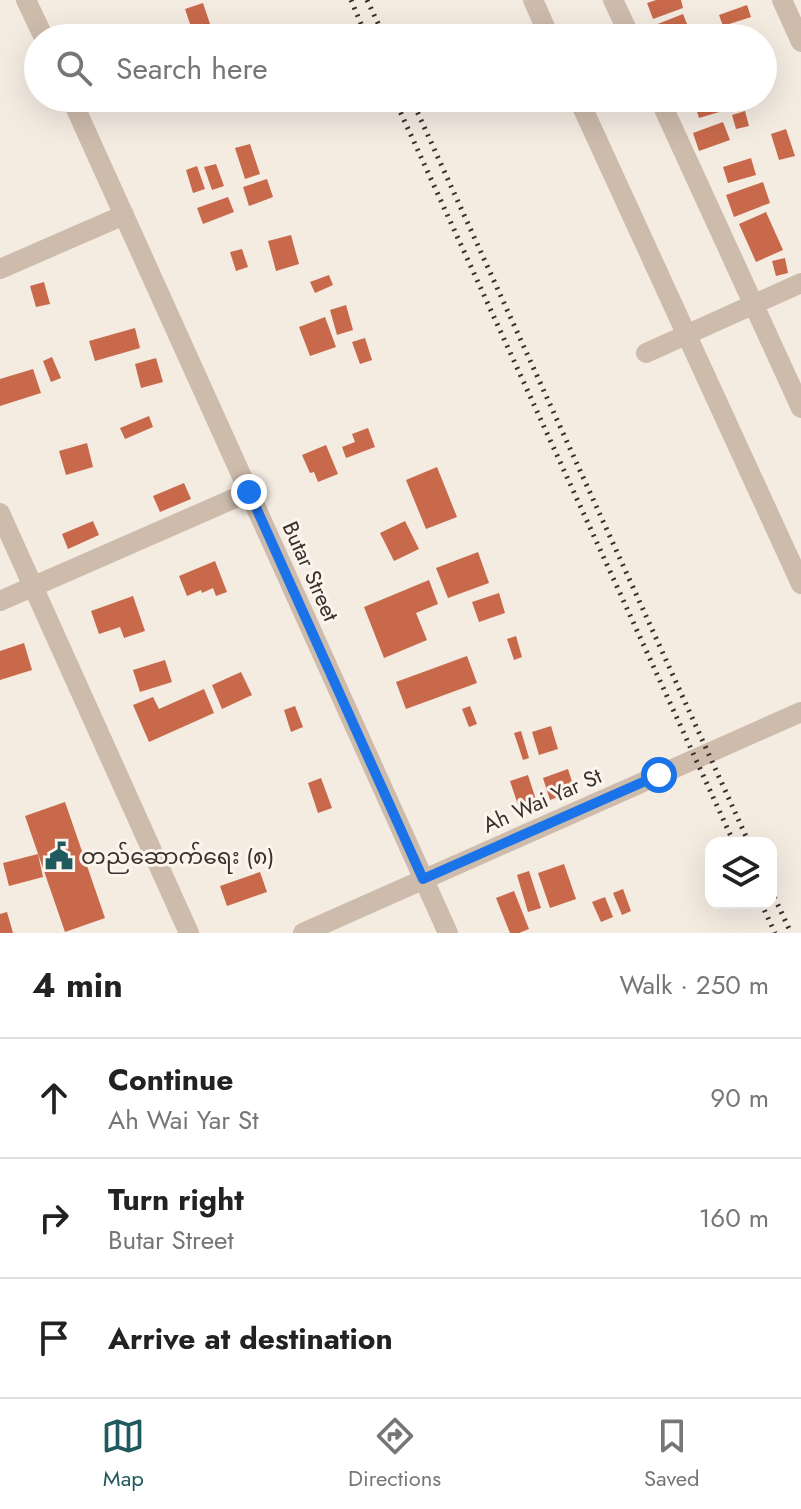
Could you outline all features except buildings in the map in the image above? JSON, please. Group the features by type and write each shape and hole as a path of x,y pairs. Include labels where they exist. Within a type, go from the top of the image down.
{"street":[{"path":"26,0 37,24"},
{"path":"533,0 544,24"},
{"path":"613,0 624,24"},
{"path":"782,0 801,42"},
{"name":"Butar Street","path":"77,112 448,933"},
{"path":"584,112 801,584"},
{"path":"665,112 801,408"},
{"path":"0,269 124,215"},
{"path":"646,353 801,283"},
{"path":"0,601 249,492"},
{"path":"0,513 189,933"},
{"name":"Ah Wai Yar St","path":"303,933 801,712"}],"railway":[{"path":"351,0 361,24"},
{"path":"367,0 378,24"},
{"path":"400,112 731,837"},
{"path":"417,112 746,837"},
{"path":"777,903 791,933"},
{"path":"764,909 775,933"}],"place":[{"name":"တည်ဆောက်ရေး (၈)","path":"59,856"}],"route":[{"path":"249,492 423,879 659,775"}]}
